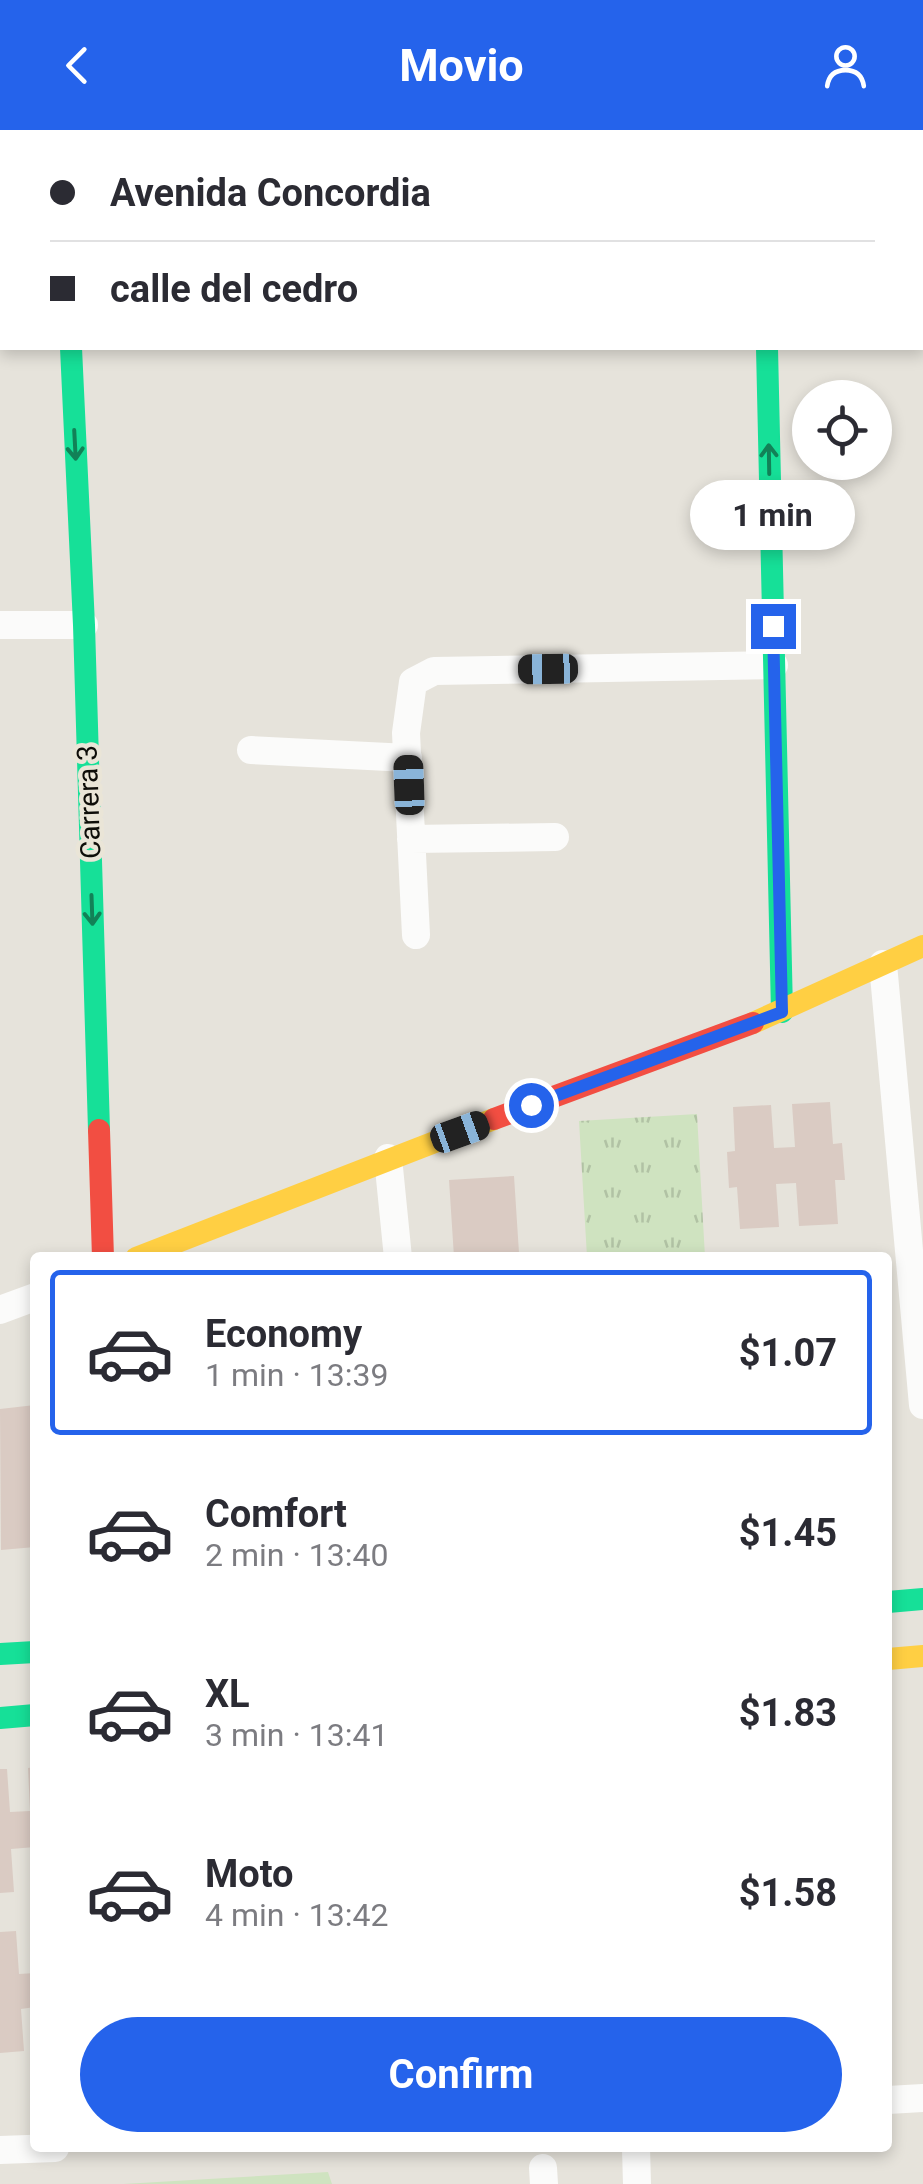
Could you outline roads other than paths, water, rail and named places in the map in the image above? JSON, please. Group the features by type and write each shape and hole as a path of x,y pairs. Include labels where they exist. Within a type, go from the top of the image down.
{"street":[{"name":"Carrera 3","path":"71,350 84,624 102,1252"},
{"path":"767,350 782,1012"},
{"path":"0,625 84,624"},
{"path":"416,934 408,758 408,704 413,682 434,671 774,665"},
{"path":"251,750 408,758"},
{"path":"411,840 555,837"},
{"path":"151,1252 388,1158 782,1012 923,946"},
{"path":"883,964 923,1405"},
{"path":"388,1158 397,1252"},
{"path":"0,1310 30,1299"},
{"path":"892,1602 923,1600"},
{"path":"0,1654 30,1652"},
{"path":"892,1658 923,1656"},
{"path":"0,1718 30,1715"},
{"path":"892,2100 923,2098"},
{"path":"0,2150 30,2149"},
{"path":"636,2152 637,2184"}]}
